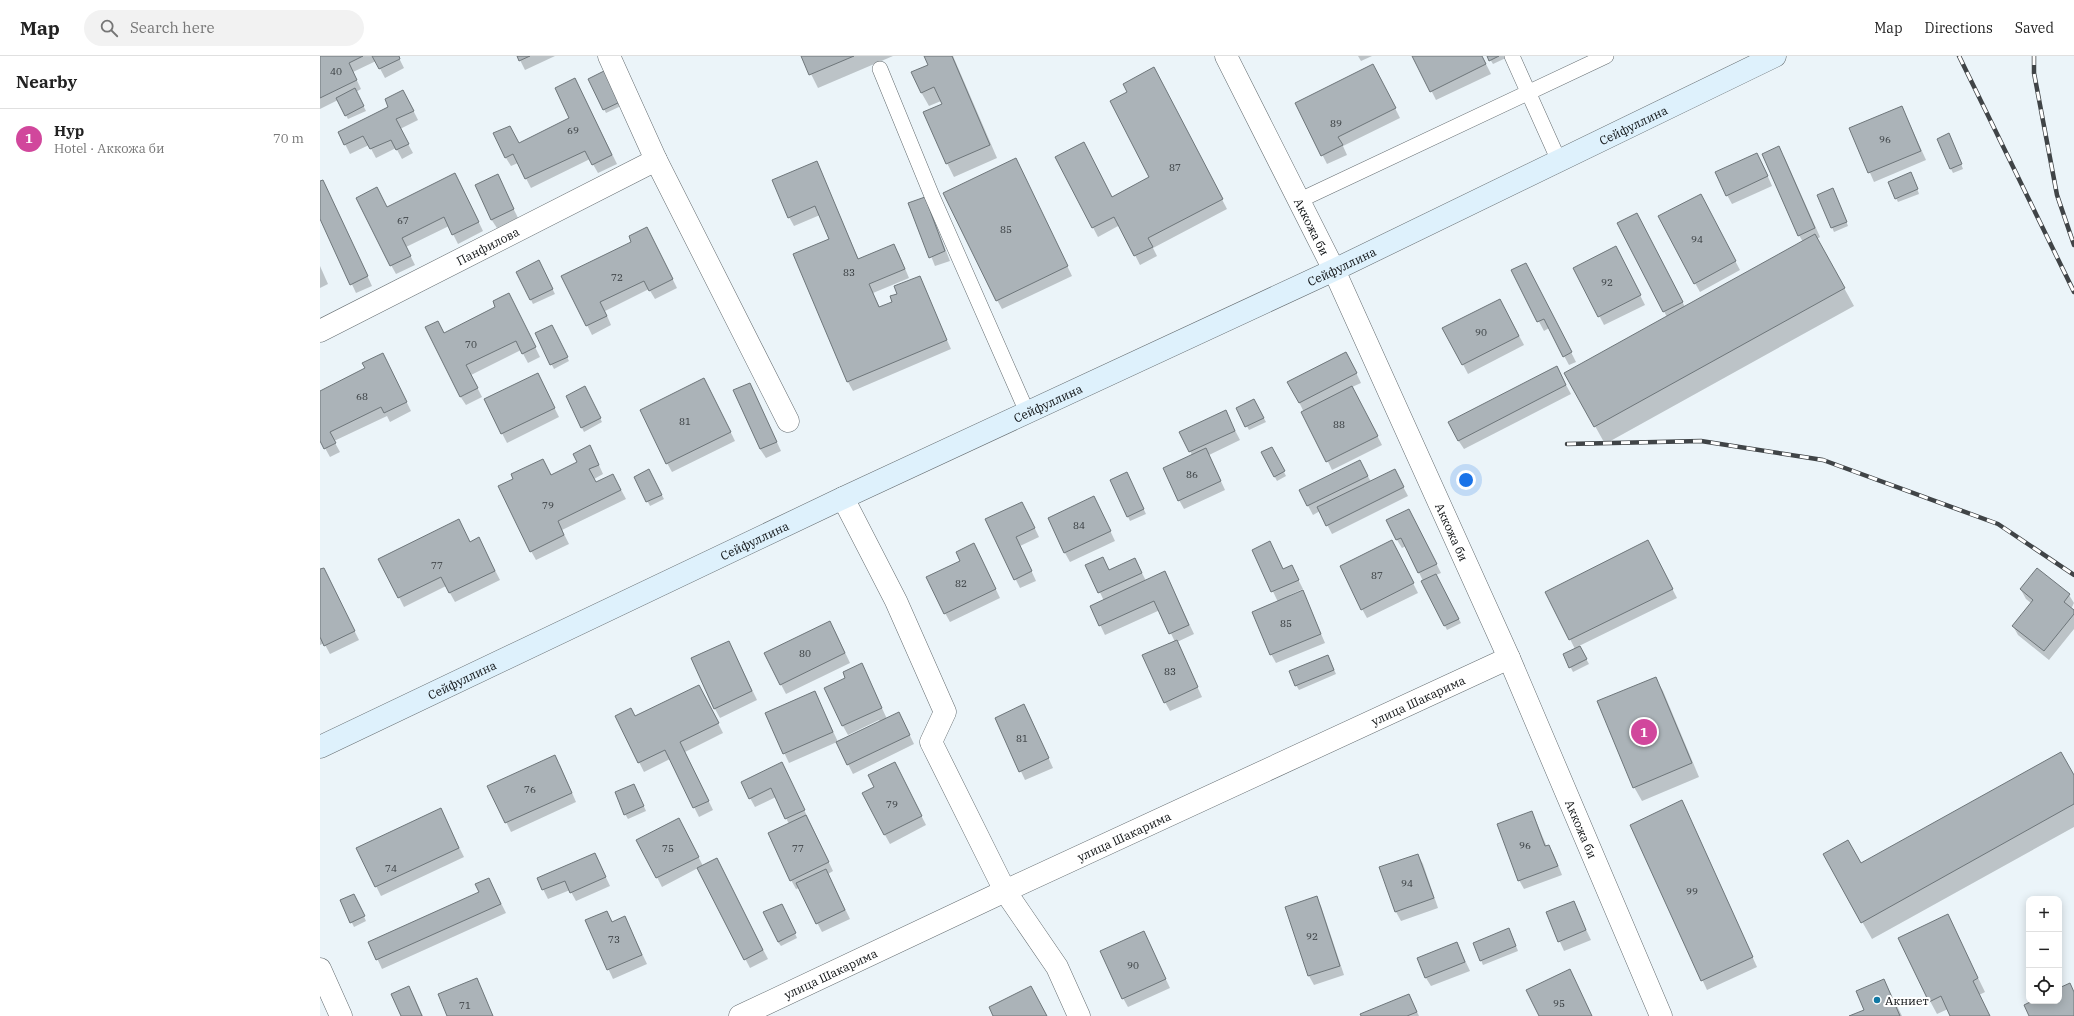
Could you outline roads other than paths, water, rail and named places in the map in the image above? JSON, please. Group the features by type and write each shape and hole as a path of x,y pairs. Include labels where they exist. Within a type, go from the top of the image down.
{"main road":[{"name":"Сейфуллина","path":"320,747 843,498 1334,270 1775,56"}],"street":[{"path":"609,56 656,160 788,421"},
{"name":"Аккожа би","path":"1226,56 1298,202 1334,270 1509,658 1660,1016"},
{"name":"Панфилова","path":"320,332 656,160"},
{"path":"843,498 896,601 945,712 931,742 1005,891 1058,967 1079,1016"},
{"name":"улица Шакарима","path":"740,1016 1005,891 1509,658"},
{"path":"320,969 341,1016"}],"lane":[{"path":"1512,56 1559,161"},
{"path":"1298,202 1606,56"},
{"path":"880,69 932,196 1027,412"}],"railway":[{"path":"1959,56 2074,292"},
{"path":"2034,56 2034,73 2057,195 2074,245"},
{"path":"1567,444 1701,441 1823,460 1998,524 2074,575"}],"place":[{"name":"Нур","path":"1644,732"},
{"name":"Акниет","path":"1877,1000"}]}
